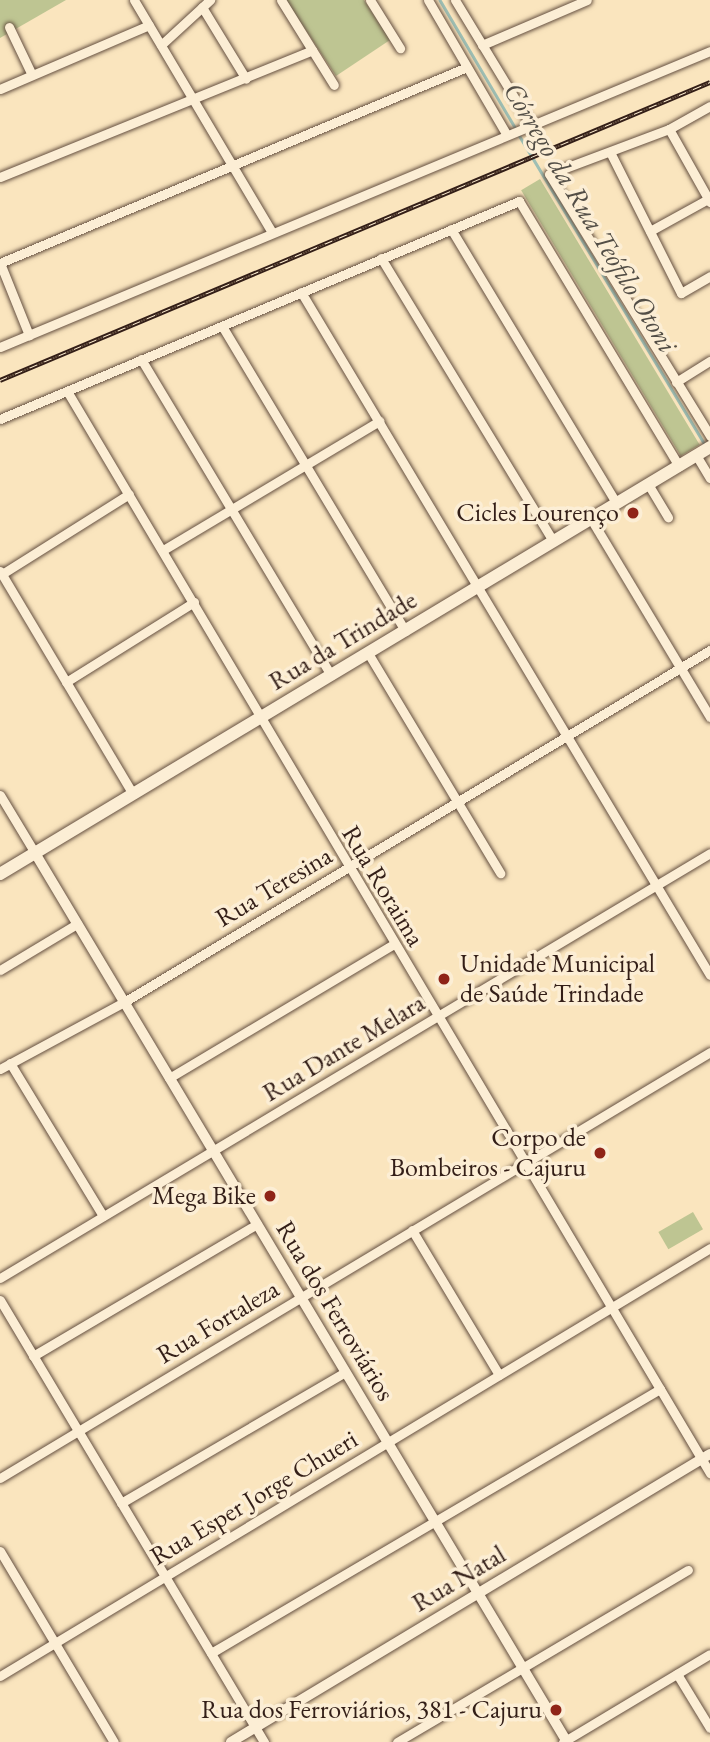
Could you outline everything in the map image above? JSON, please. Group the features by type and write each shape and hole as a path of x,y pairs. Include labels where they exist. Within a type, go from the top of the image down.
{"main road":[{"name":"Rua da Trindade","path":"0,874 710,447"}],"street":[{"path":"134,0 272,232"},
{"path":"161,45 210,0"},
{"path":"281,0 334,85"},
{"path":"370,0 400,48"},
{"path":"428,0 510,134"},
{"path":"455,0 528,126"},
{"path":"482,45 587,0"},
{"path":"202,8 246,79"},
{"path":"0,89 149,25"},
{"path":"9,27 32,75"},
{"path":"0,177 179,101 194,101 312,50"},
{"path":"0,347 710,51"},
{"path":"29,335 0,263 467,66"},
{"path":"179,101 184,84"},
{"path":"710,106 668,129 549,174 710,436"},
{"path":"650,231 709,200 668,129"},
{"path":"610,152 681,293 710,276"},
{"path":"0,419 519,201 679,466"},
{"path":"451,229 616,503"},
{"path":"381,258 553,541"},
{"path":"301,292 710,975"},
{"path":"222,326 405,631"},
{"path":"141,359 331,675"},
{"path":"676,382 710,361"},
{"name":"Rua Roraima","path":"67,391 611,1308 660,1389 706,1457 710,1473"},
{"path":"163,550 379,421"},
{"path":"696,455 710,478"},
{"path":"648,484 668,517"},
{"path":"129,494 1,573 132,794"},
{"path":"591,519 710,717"},
{"path":"66,682 194,602"},
{"name":"Rua Teresina","path":"0,1069 124,1002 710,650"},
{"path":"368,653 500,873"},
{"name":"Rua dos Ferroviários","path":"0,795 565,1741"},
{"name":"Rua Dante Melara","path":"0,1278 710,853"},
{"path":"0,970 77,924"},
{"path":"169,1078 394,944"},
{"name":"Rua Fortaleza","path":"0,1478 710,1052"},
{"path":"10,1063 103,1216"},
{"path":"33,1356 257,1224"},
{"path":"412,1230 499,1376"},
{"name":"Rua Esper Jorge Chueri","path":"0,1676 710,1248"},
{"path":"0,1300 264,1742"},
{"path":"121,1503 345,1373"},
{"path":"211,1653 660,1389"},
{"name":"Rua Natal","path":"232,1742 706,1457"},
{"path":"0,1551 114,1742"},
{"path":"397,1742 688,1570"},
{"path":"565,1741 710,1654"},
{"path":"677,1674 710,1728"}],"green space":[{"path":"0,0 66,0 0,38"},
{"path":"286,0 364,0 390,40 336,76"},
{"path":"540,179 700,445 681,456 521,190"},
{"path":"693,1212 703,1229 668,1249 658,1232"}],"waterway":[{"name":"Córrego da Rua Teófilo Otoni","path":"440,0 516,129"},
{"name":"Córrego da Rua Teófilo Otoni","path":"519,135 705,444"}],"railway":[{"path":"0,380 710,82"}],"place":[{"name":"Cicles Lourenço","path":"633,513"},
{"name":"Unidade Municipal de Saúde Trindade","path":"444,979"},
{"name":"Corpo de Bombeiros - Cajuru","path":"600,1153"},
{"name":"Mega Bike","path":"270,1196"},
{"name":"Rua dos Ferroviários, 381 - Cajuru","path":"556,1710"}]}
